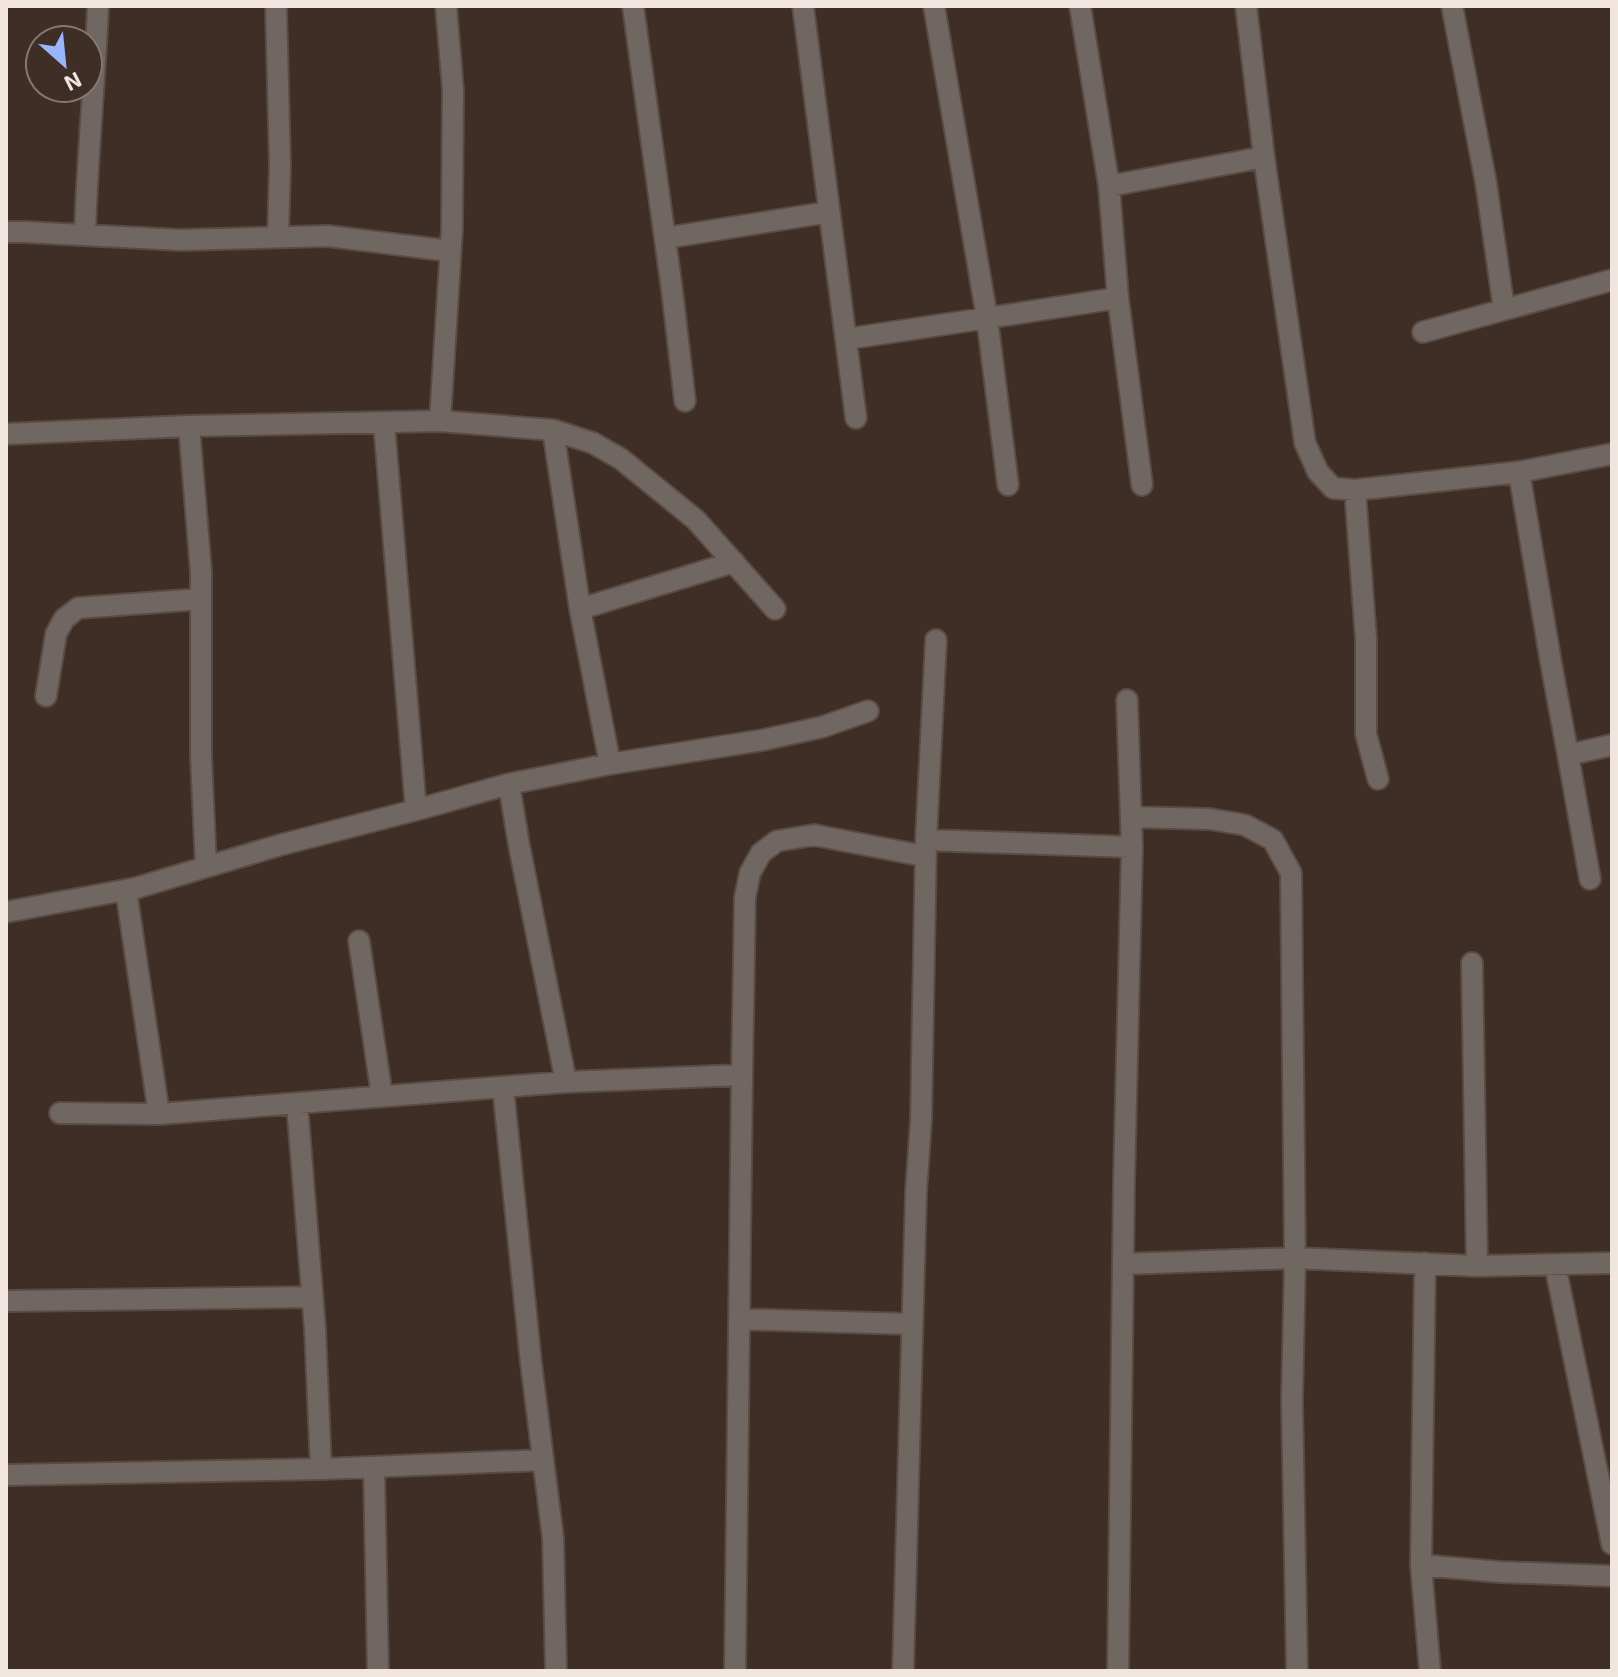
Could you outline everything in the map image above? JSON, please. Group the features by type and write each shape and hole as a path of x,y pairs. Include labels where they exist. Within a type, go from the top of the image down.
{"street":[{"path":"85,235 98,6"},
{"path":"276,6 280,166 278,237"},
{"path":"440,421 450,251 453,90 446,6"},
{"path":"633,6 685,401"},
{"path":"803,6 856,418"},
{"path":"934,6 987,318 1008,485"},
{"path":"1080,6 1109,186 1118,298 1142,485"},
{"path":"1246,6 1305,443 1318,472 1333,488 1355,490 1519,472 1612,454"},
{"path":"1452,6 1486,183 1504,309"},
{"path":"1109,186 1264,157"},
{"path":"665,238 829,212"},
{"path":"6,232 181,240 328,236 450,251"},
{"path":"1423,332 1612,280"},
{"path":"846,339 1118,298"},
{"path":"6,434 189,426 440,421 553,430 593,443 621,459 696,520 775,609"},
{"path":"384,423 416,810"},
{"path":"189,426 201,572 201,756 206,867"},
{"path":"553,430 580,609 610,764"},
{"path":"1519,472 1590,879"},
{"path":"1355,490 1366,639 1366,734 1378,779"},
{"path":"580,609 734,562"},
{"path":"46,696 56,634 64,619 78,608 201,599"},
{"path":"903,1671 916,1192 921,1121 925,848 936,640"},
{"path":"1118,1671 1132,847 1127,700"},
{"path":"6,912 126,890 509,784 610,764 763,740 822,727 868,711"},
{"path":"1568,755 1612,745"},
{"path":"509,784 566,1082"},
{"path":"1131,817 1210,819 1245,825 1273,840 1291,873 1295,1258 1292,1402 1297,1671"},
{"path":"735,1671 745,897 750,873 761,853 777,841 814,835 925,848 1132,847"},
{"path":"126,890 159,1114"},
{"path":"359,941 382,1096"},
{"path":"1472,963 1477,1266"},
{"path":"60,1113 159,1114 566,1082 742,1075"},
{"path":"503,1087 531,1363 553,1538 556,1671"},
{"path":"297,1103 321,1469"},
{"path":"1123,1264 1295,1258 1477,1266 1612,1263"},
{"path":"1425,1263 1421,1565 1430,1671"},
{"path":"1555,1265 1612,1544"},
{"path":"8,1301 312,1297"},
{"path":"740,1319 912,1324"},
{"path":"6,1475 321,1469 543,1460"},
{"path":"374,1467 378,1671"},
{"path":"1421,1565 1500,1572 1612,1576"}]}
